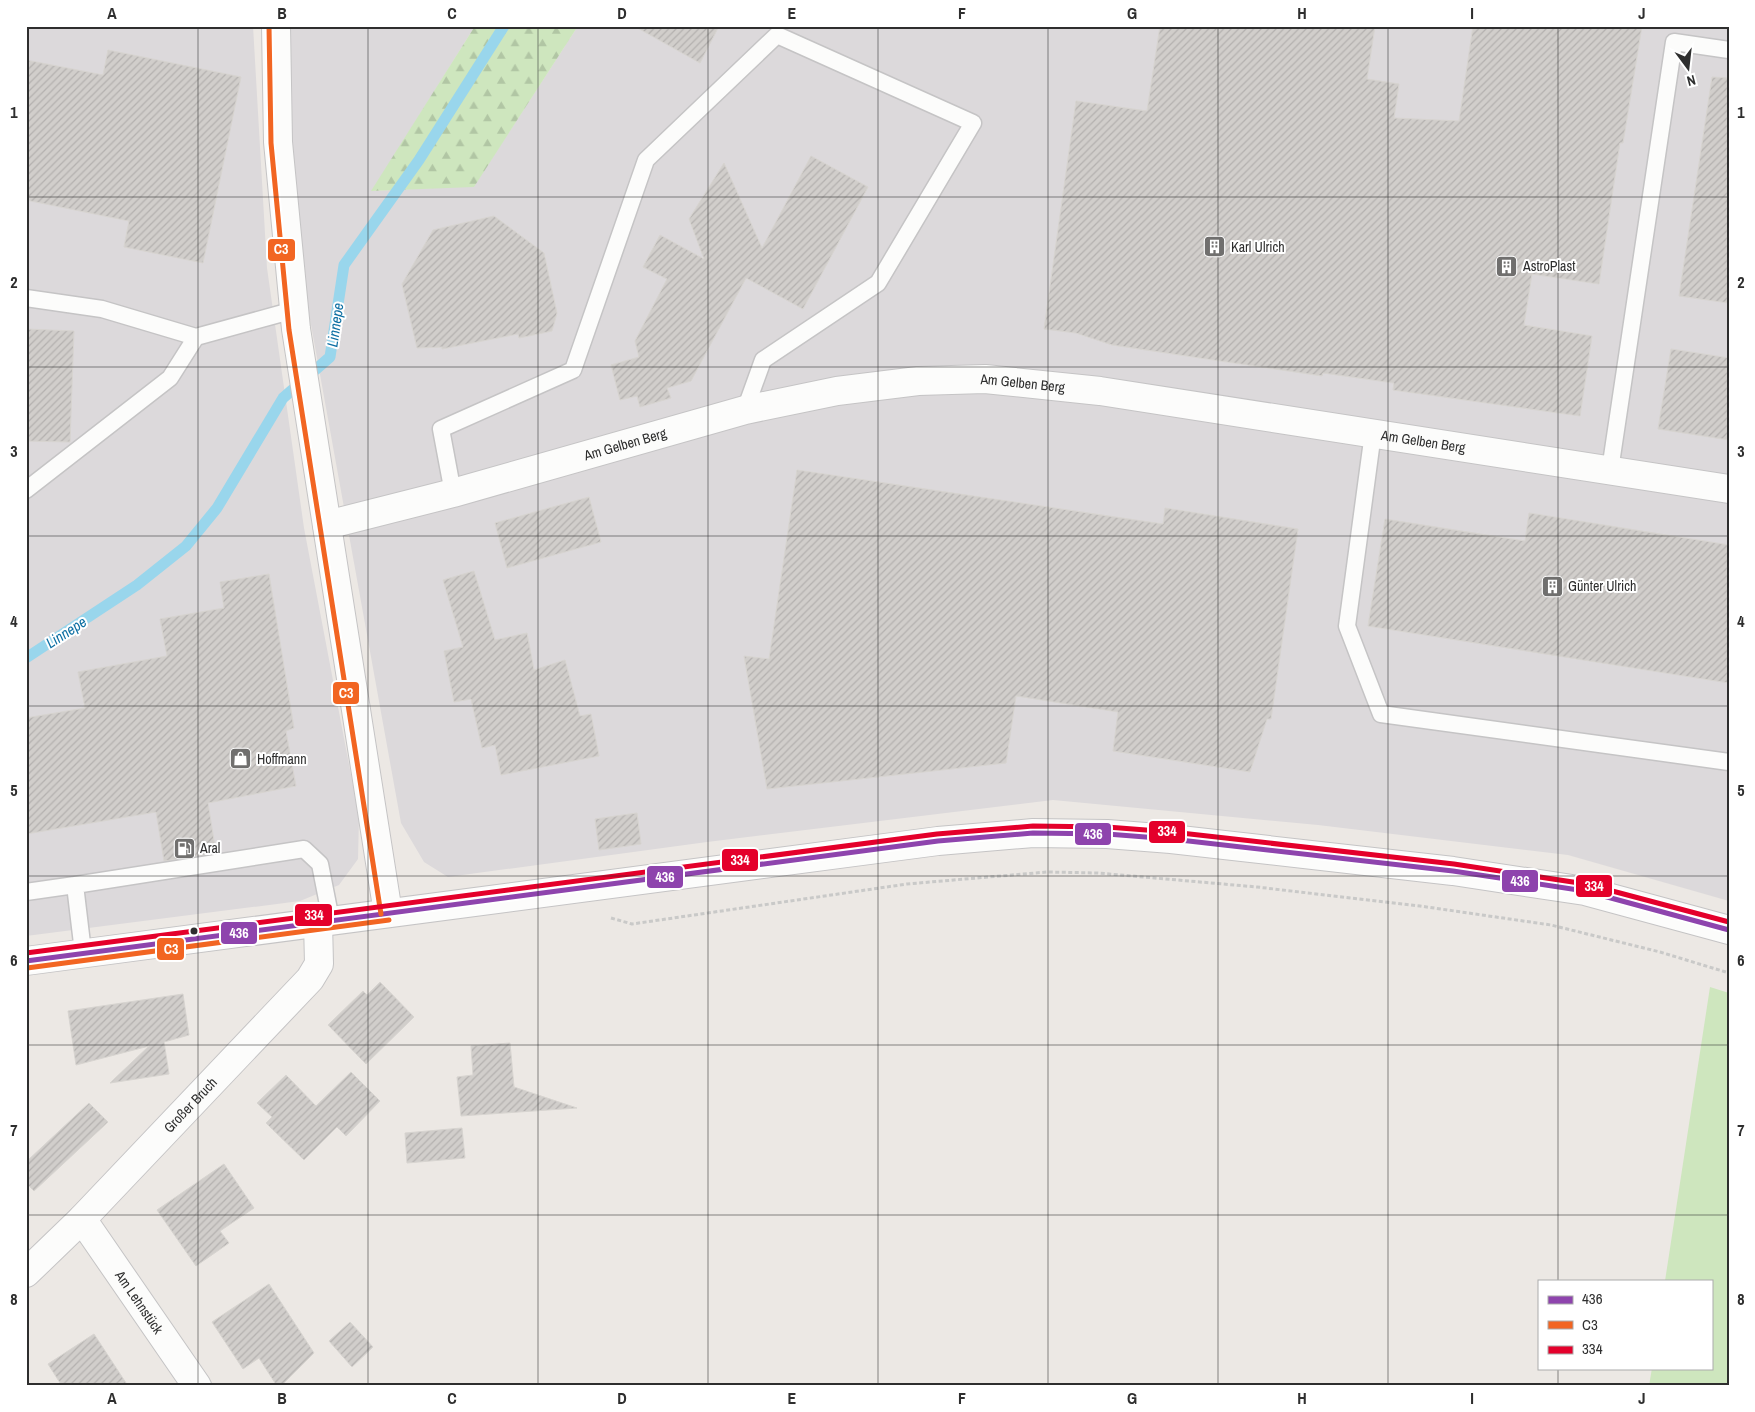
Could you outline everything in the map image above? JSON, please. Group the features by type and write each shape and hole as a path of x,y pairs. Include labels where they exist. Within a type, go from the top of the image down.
{"street":[{"path":"276,26 278,142 295,319 388,913"},
{"name":"Am Gelben Berg","path":"327,525 453,493 745,410 837,391 918,381 985,379 1100,390 1729,489"},
{"path":"26,960 938,841 1034,834 1171,839 1453,871 1585,891 1729,930"},
{"name":"Großer Bruch","path":"26,1273 82,1219 310,979 319,964 324,921"},
{"name":"Am Lehnstück","path":"82,1219 197,1386"}],"lane":[{"path":"453,493 441,429 573,370 646,160 777,36 973,124 878,283 763,360 745,410"},
{"path":"1610,470 1674,42 1729,50"},
{"path":"26,298 102,309 196,337 295,319"},
{"path":"26,490 170,378 196,337"},
{"path":"1373,433 1347,626 1381,714 1729,762"},
{"path":"26,892 304,849 320,864 324,921"},
{"path":"75,885 83,952"}],"path":[{"path":"602,915 632,924 907,884 1047,872 1098,873 1257,887 1420,906 1551,925 1660,952 1729,973"}],"shaded area":[{"path":"26,26 253,26 267,268 304,528 359,817 358,859 339,885 300,901 26,936"},
{"path":"274,26 475,26 372,191 474,186 578,26 1729,26 1729,901 1568,855 1318,825 1053,800 707,842 448,877 424,862 401,823 278,142"}],"green space":[{"path":"475,26 578,26 474,187 371,191"},
{"path":"1710,987 1729,993 1729,1386 1649,1386 1652,1370 1712,1370 1712,1280 1665,1280"}],"building":[{"path":"634,26 719,26 700,63"},
{"path":"1160,26 1375,26 1367,79 1399,84 1394,118 1459,121 1473,26 1642,26 1623,143 1620,143 1599,284 1532,274 1524,325 1592,336 1580,416 1393,390 1394,383 1323,373 1322,376 1112,345 1076,333 1044,329 1076,101 1147,111"},
{"path":"108,50 241,77 203,263 124,247 129,221 26,200 26,60 103,75"},
{"path":"1712,77 1729,78 1729,303 1679,296"},
{"path":"811,156 868,187 803,309 746,278 691,381 667,388 671,398 640,407 637,396 620,400 611,365 639,357 635,341 667,279 643,267 660,235 704,259 689,219 724,163 762,248"},
{"path":"494,216 544,253 557,313 552,331 519,338 518,334 442,349 442,347 417,348 402,284 433,230"},
{"path":"26,329 74,331 70,442 26,441"},
{"path":"1671,349 1729,358 1729,440 1658,429"},
{"path":"797,470 1163,524 1165,508 1298,529 1271,719 1267,719 1250,772 1113,751 1118,712 1016,696 1006,763 767,789 744,656 769,659"},
{"path":"589,497 601,542 507,568 495,523"},
{"name":"Günter Ulrich","path":"1529,513 1729,545 1729,683 1368,626 1385,519 1525,541"},
{"path":"474,571 495,640 527,633 534,670 565,660 580,716 591,714 599,756 501,775 495,745 482,748 471,699 454,702 444,651 463,647 443,580"},
{"path":"269,574 294,728 286,731 296,786 208,803 216,853 164,861 156,812 26,834 26,718 85,708 78,672 167,656 160,619 224,608 220,582"},
{"path":"637,813 641,844 599,850 595,819"},
{"path":"380,982 414,1017 366,1064 328,1025 363,991 367,995"},
{"path":"183,994 189,1035 164,1042 169,1074 110,1083 149,1046 76,1065 68,1011"},
{"path":"510,1043 514,1087 577,1108 461,1116 457,1077 473,1075 471,1046"},
{"path":"351,1072 380,1101 346,1136 337,1127 304,1160 266,1123 272,1117 257,1103 286,1075 316,1106"},
{"path":"89,1103 108,1122 34,1191 26,1183 26,1162"},
{"path":"462,1128 465,1158 407,1163 405,1133"},
{"path":"224,1164 254,1208 220,1231 229,1243 196,1266 157,1210"},
{"path":"269,1284 314,1353 281,1386 277,1386 259,1358 243,1369 212,1322"},
{"path":"350,1322 373,1347 352,1367 329,1341"},
{"path":"94,1334 128,1386 62,1386 48,1364"}],"waterway":[{"name":"Linnepe","path":"26,658 137,585 186,546 217,508 283,398 330,357 344,265 419,160 504,26"}],"transit line":[{"name":"C3","path":"269,26 271,143 289,330 381,914"},
{"name":"334","path":"26,953 937,834 1033,826 1107,827 1172,832 1454,864 1586,884 1729,922"},
{"name":"436","path":"26,961 938,841 1033,833 1107,834 1171,839 1453,871 1585,891 1729,930"},
{"name":"C3","path":"27,968 389,920"}],"place":[{"name":"Karl Ulrich","path":"1215,247"},
{"name":"AstroPlast","path":"1507,266"},
{"name":"Günter Ulrich","path":"1552,586"},
{"name":"Hoffmann","path":"241,759"},
{"name":"Aral","path":"184,848"}]}
